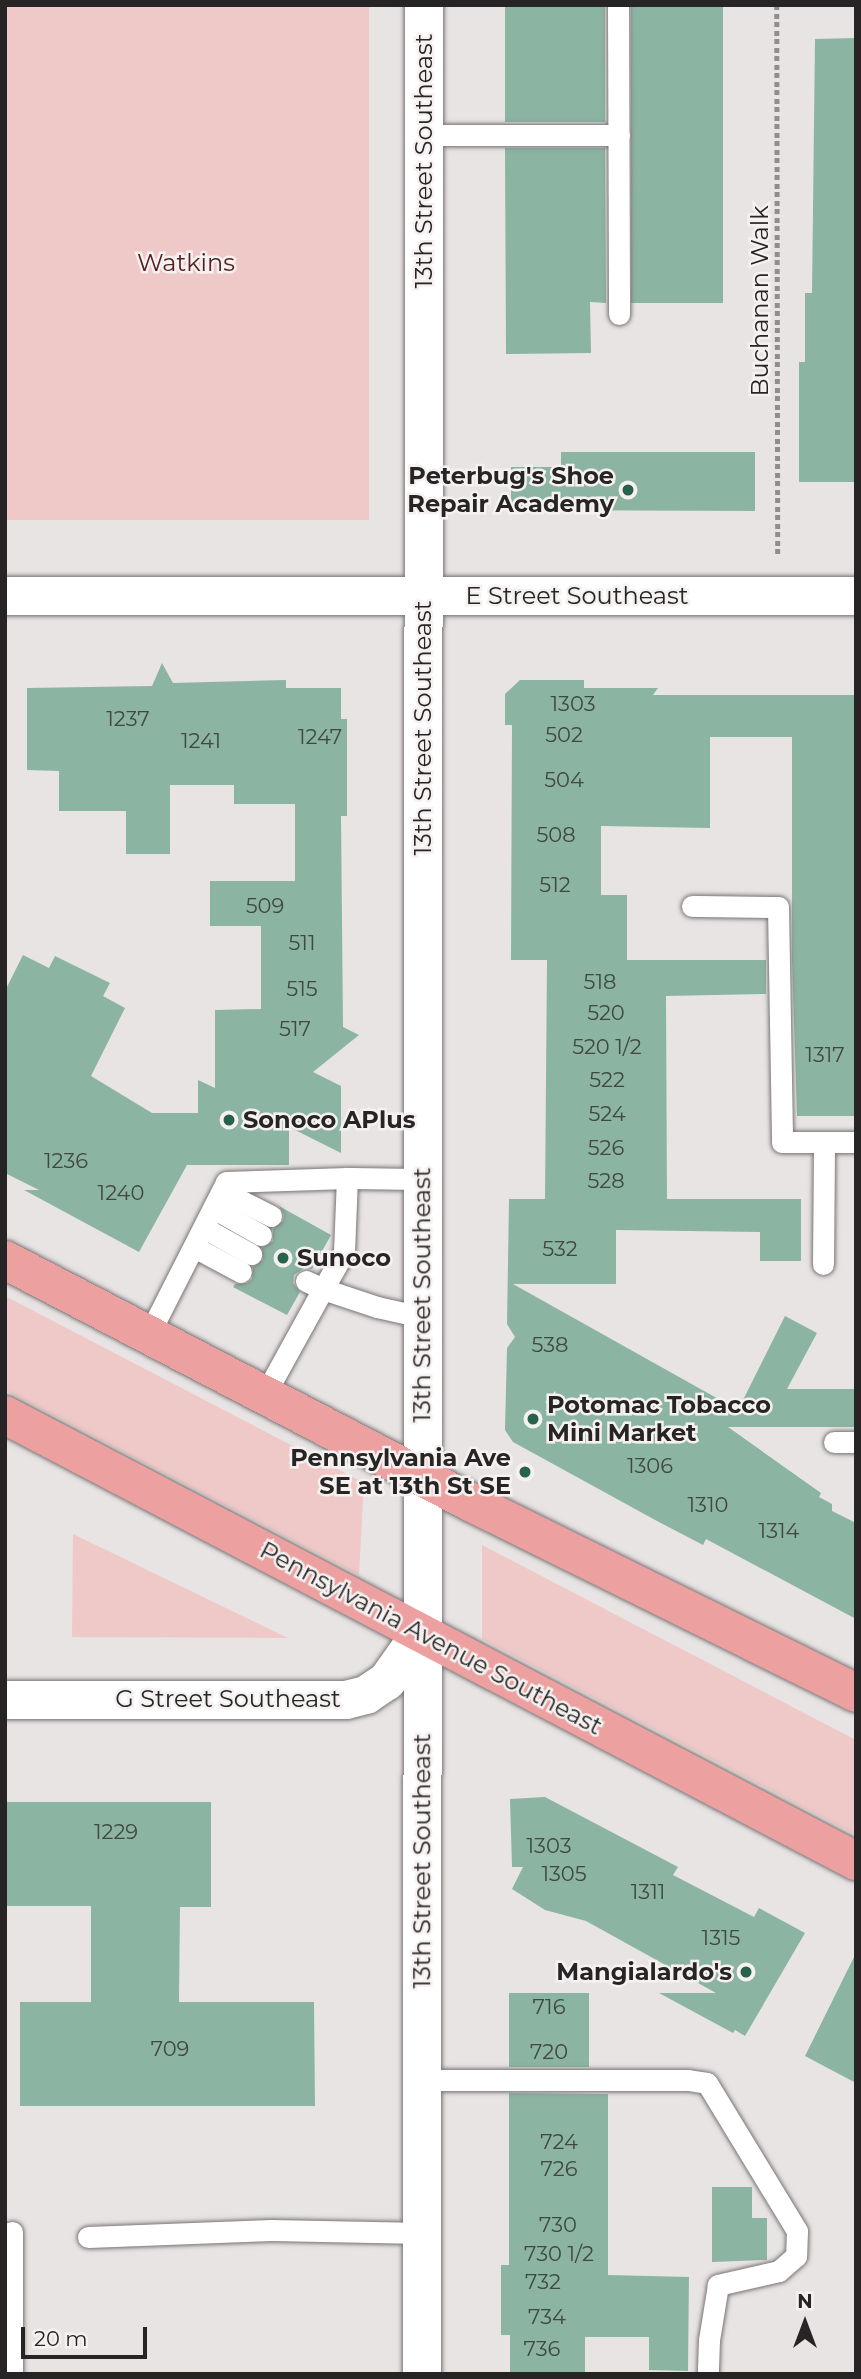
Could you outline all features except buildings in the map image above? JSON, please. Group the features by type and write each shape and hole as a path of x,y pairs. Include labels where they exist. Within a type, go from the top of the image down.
{"main road":[{"path":"5,1260 422,1476 856,1693"},
{"name":"Pennsylvania Avenue Southeast","path":"5,1415 856,1861"}],"street":[{"name":"13th Street Southeast","path":"422,2374 424,5"},
{"name":"E Street Southeast","path":"5,596 856,596"},
{"name":"G Street Southeast","path":"5,1700 346,1700 366,1695 387,1681 421,1633"}],"lane":[{"path":"618,5 619,314"},
{"path":"424,135 619,135"},
{"path":"692,906 779,907 782,1142 856,1142"},
{"path":"823,1264 824,1142"},
{"path":"149,1334 226,1182 348,1178 422,1179"},
{"path":"265,1394 304,1304 335,1247 348,1178"},
{"path":"213,1209 271,1216"},
{"path":"194,1247 251,1253 213,1209"},
{"path":"319,1276 377,1307 422,1317"},
{"path":"834,1442 856,1442"},
{"path":"422,2080 688,2080 707,2083 797,2231 796,2256 779,2271 718,2285 709,2340 708,2374"},
{"path":"88,2237 271,2230 422,2233"},
{"path":"12,2232 12,2374"}],"path":[{"name":"Buchanan Walk","path":"777,5 778,596"}],"green space":[{"name":"Watkins","path":"5,5 369,5 369,520 5,520"},
{"path":"5,1296 364,1483 359,1575 5,1390"},
{"path":"73,1534 288,1638 72,1637"},
{"path":"482,1545 856,1740 856,1835 482,1639"}],"place":[{"name":"Peterbug's Shoe Repair Academy","path":"628,490"},
{"name":"Sonoco APlus","path":"229,1120"},
{"name":"Sunoco","path":"283,1258"},
{"name":"Potomac Tobacco Mini Market","path":"533,1419"},
{"name":"Pennsylvania Ave SE at 13th St SE","path":"525,1472"},
{"name":"Mangialardo's","path":"746,1972"}]}
